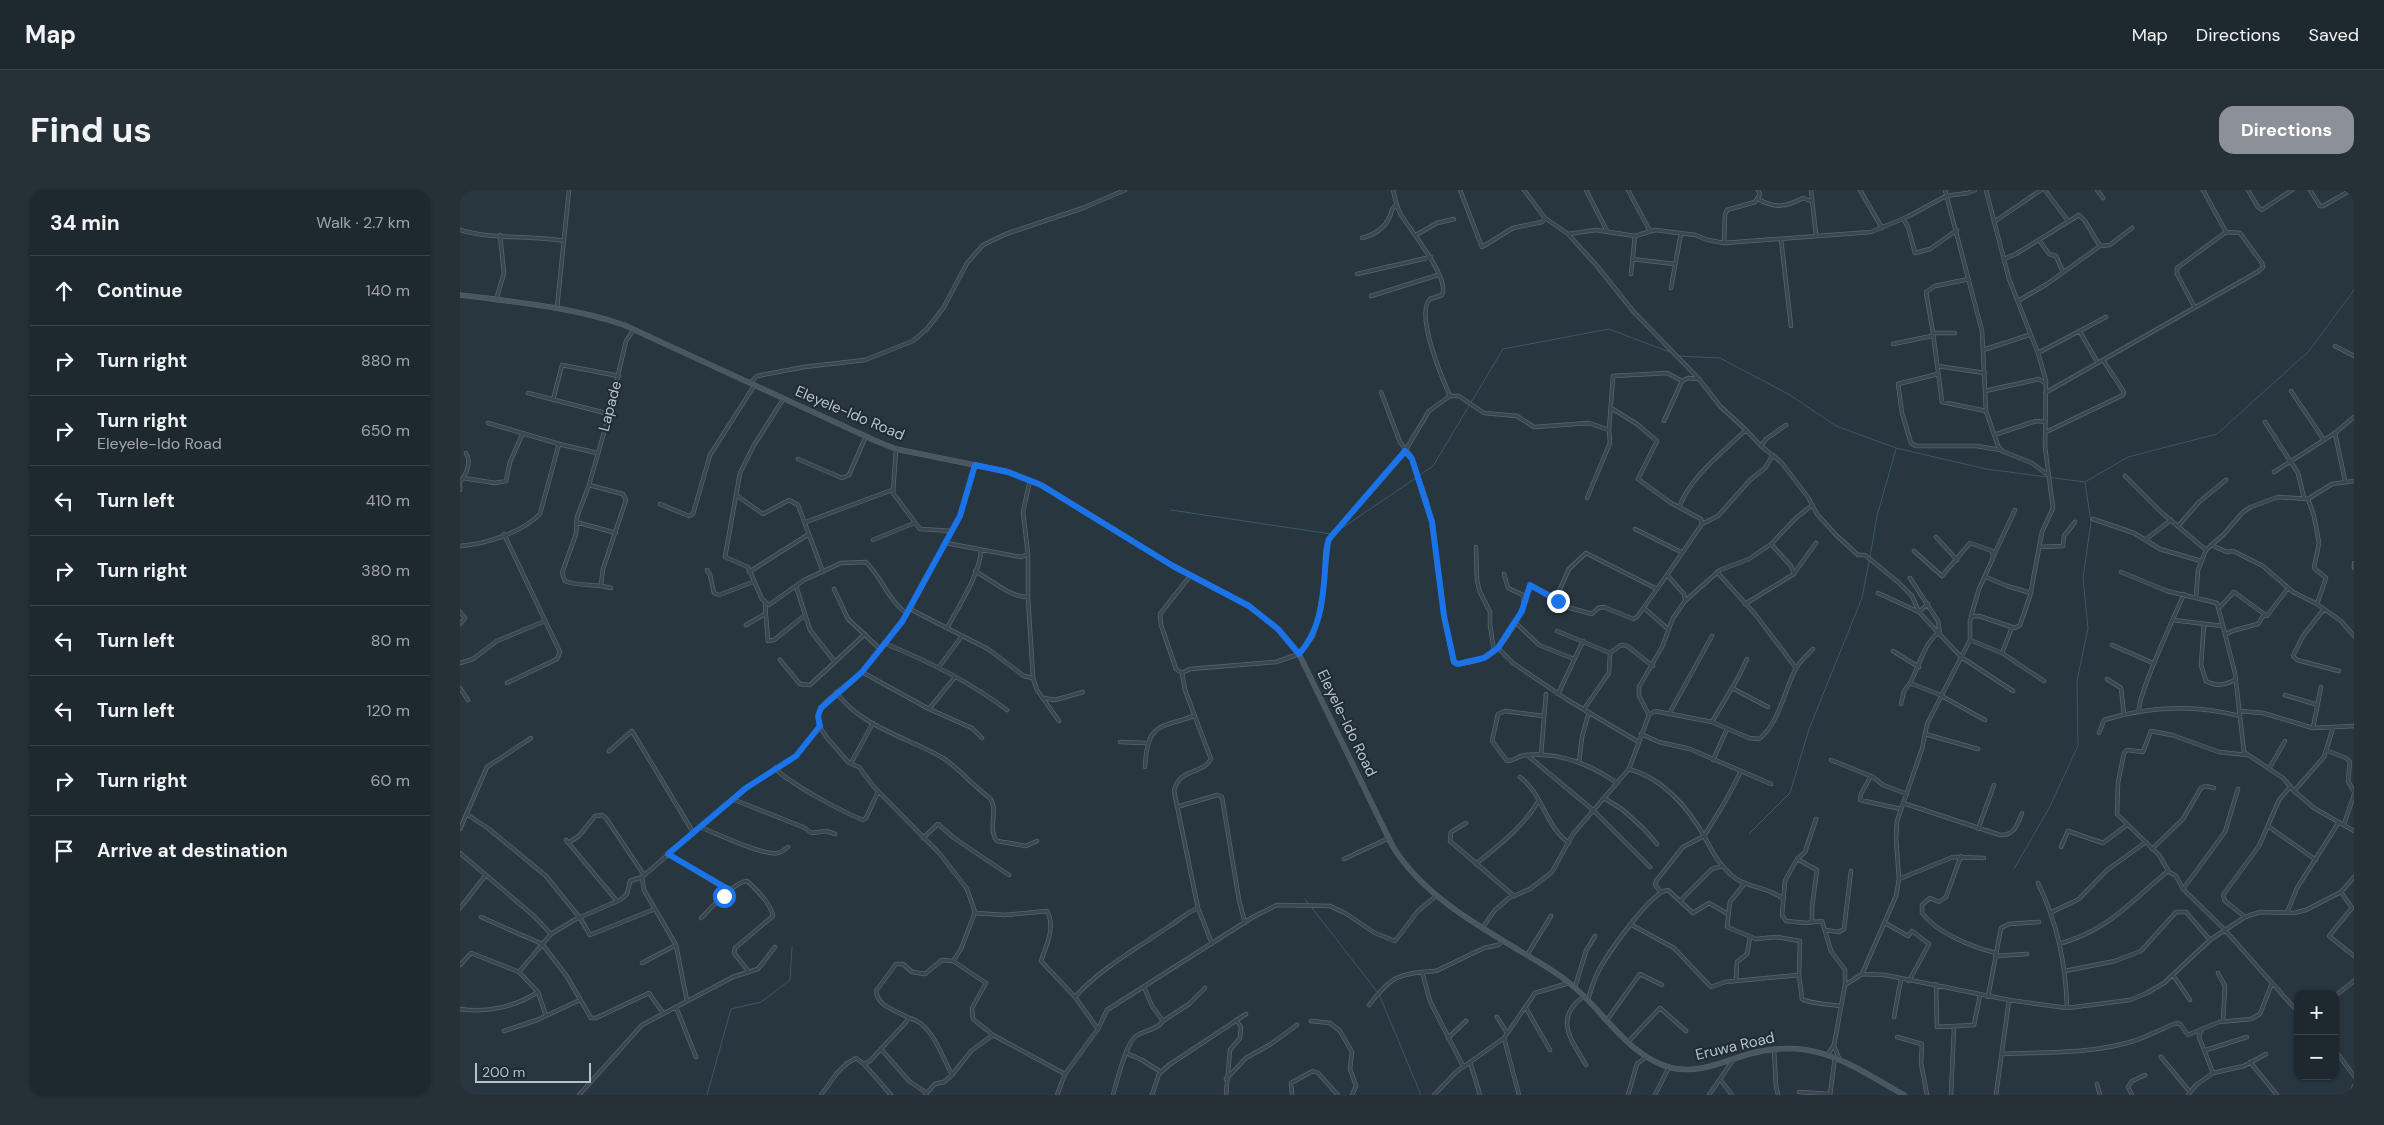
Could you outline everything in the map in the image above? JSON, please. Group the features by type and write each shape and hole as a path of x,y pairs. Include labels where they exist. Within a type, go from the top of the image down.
{"main road":[{"name":"Eleyele-Ido Road","path":"460,295 596,315 634,329 752,385 896,448 1008,472 1030,480 1190,576 1258,613 1278,629 1299,654 1389,838 1409,869 1436,896 1526,955 1552,969 1570,983 1586,997 1628,1042 1652,1060"},
{"name":"Eruwa Road","path":"1652,1060 1669,1067 1681,1069 1702,1068 1774,1049 1800,1048 1837,1057 1904,1095"}],"street":[{"path":"557,308 569,190"},
{"path":"660,504 689,516 693,514 710,455 757,376 865,360 913,341 927,329 944,307 967,263 983,245 1006,234 1083,208 1125,190"},
{"path":"1393,190 1396,206 1430,257 1444,292 1427,302 1428,333 1434,356 1450,396"},
{"path":"1460,190 1482,247 1513,228 1542,222 1545,218"},
{"path":"1524,190 1545,218 1568,234 1597,266 1627,304 1699,379 1720,406 1761,446 1773,455 1808,497 1811,506 1836,535 1858,555 1865,555 1898,582 1912,596 1920,612"},
{"path":"1586,190 1608,232"},
{"path":"1628,190 1650,231"},
{"path":"1758,190 1758,199"},
{"path":"1810,190 1816,235"},
{"path":"1860,190 1882,228"},
{"path":"1944,190 1957,230 1982,331 1986,411 1998,446 2002,451"},
{"path":"1568,234 1581,231 1635,236 1650,231 1681,233 1724,243 1864,233 1903,219 1946,196 1968,193 1975,190"},
{"path":"1971,617 1979,616 2012,628 2020,625 2031,592 2042,532 2052,508 2045,447 2046,384 2038,353 2004,258 1986,190"},
{"path":"1994,222 2043,190 2068,221"},
{"path":"2097,190 2103,198"},
{"path":"2202,190 2226,232"},
{"path":"2248,190 2258,207 2262,210 2292,190"},
{"path":"2310,190 2320,206 2351,190"},
{"path":"1758,199 1768,205 1781,207 1803,198 1811,201"},
{"path":"1724,243 1725,215 1727,210 1755,202 1758,199"},
{"path":"1362,238 1372,235 1384,225 1391,216 1392,209 1396,206"},
{"path":"2004,258 2016,254 2079,215 2083,218 2100,246"},
{"path":"1903,219 1908,227 1915,253 1930,249 1957,230"},
{"path":"1416,235 1437,223 1454,220"},
{"path":"2018,301 2094,253 2100,246 2110,245 2132,228"},
{"path":"460,230 482,234 538,236 564,241"},
{"path":"2045,393 2194,306 2259,271 2263,267 2262,262 2240,233 2226,232 2177,268 2177,274 2194,306"},
{"path":"1670,288 1681,233"},
{"path":"496,300 504,273 500,235"},
{"path":"1631,274 1635,236"},
{"path":"1781,239 1791,326"},
{"path":"2039,240 2049,254 2056,256 2063,272"},
{"path":"1357,274 1430,257"},
{"path":"1632,259 1675,264"},
{"path":"1372,296 1438,275"},
{"path":"1969,279 1935,286 1926,292 1942,402 1986,411"},
{"path":"2038,353 2106,317"},
{"name":"Lapade","path":"601,584 571,583 565,581 562,576 576,534 576,522 589,485 609,414 626,341 634,329"},
{"path":"2080,332 2098,363"},
{"path":"1893,344 1933,334 1955,333"},
{"path":"1983,350 2030,335"},
{"path":"2336,346 2354,356"},
{"path":"2046,432 2124,395 2124,392 2103,360"},
{"path":"553,400 562,365 618,376"},
{"path":"1938,366 1985,373"},
{"path":"1587,498 1610,443 1609,430 1613,375 1667,373 1682,381"},
{"path":"1938,374 1898,384 1902,413 1911,443 1916,446 1976,446 2002,451 2032,463 2049,475"},
{"path":"1664,421 1682,381 1688,378 1699,379"},
{"path":"1984,391 2039,378 2046,384"},
{"path":"2291,391 2324,440"},
{"path":"1381,392 1405,451 1412,459 1432,522 1444,616 1453,660 1456,664 1464,664 1484,658 1498,648 1522,611 1524,600 1531,585 1556,598 1563,606 1592,614 1598,608 1604,607 1631,619 1635,618 1644,608 1702,524 1718,516 1750,480 1765,468 1773,455"},
{"path":"528,393 609,414"},
{"path":"1182,673 1190,668 1276,662 1299,654 1310,641 1315,630 1324,590 1326,549 1329,539 1405,451 1429,411 1450,396 1460,396 1484,413 1517,416 1534,427 1589,423 1609,430"},
{"path":"784,398 740,474 724,554 727,559 746,566 750,572 753,582 765,603 766,638 770,641 804,616"},
{"path":"1611,408 1656,439 1658,443 1638,479 1701,519 1702,524"},
{"path":"2274,472 2336,433 2354,417"},
{"path":"1994,435 2036,421 2046,422"},
{"path":"2264,422 2298,473 2314,516 2319,543 2314,568 2326,578 2317,604"},
{"path":"488,423 507,427 522,435 597,453"},
{"path":"1761,446 1766,439 1786,426"},
{"path":"1678,506 1684,494 1705,469 1746,430"},
{"path":"2336,433 2345,481"},
{"path":"463,478 495,483 506,480 510,462 522,435"},
{"path":"798,459 842,478 848,475 866,436"},
{"path":"460,546 478,544 516,530 540,514 559,444"},
{"path":"896,448 892,490 895,497 914,523 922,530 952,532"},
{"path":"460,490 460,484 468,460 466,453"},
{"path":"953,961 962,949 974,913 967,889 940,854 878,792 859,767 851,764 828,739 820,726 818,716 821,708 836,692 862,672 886,644 907,614 923,581 960,516 975,465"},
{"path":"2125,476 2206,550"},
{"path":"1030,480 1023,512 1028,554 1028,597 1033,678 1037,690 1059,721"},
{"path":"2178,526 2199,502 2226,480"},
{"path":"2196,597 2201,562 2206,550 2251,506 2278,497 2306,498 2332,484 2345,481 2354,483"},
{"path":"589,485 626,496 603,569 601,584 611,588"},
{"path":"806,522 892,490"},
{"path":"736,495 763,514 786,502 793,500 798,504 823,572"},
{"path":"1649,715 1638,692 1653,666 1668,629 1685,601 1717,572 1749,559 1771,544 1796,518 1811,506"},
{"path":"1845,985 1862,974 1886,923 1896,896 1899,879 1896,838 1901,809 1927,724 1970,640 1971,617 1993,558 2015,510"},
{"path":"2093,519 2117,526 2160,549 2201,562"},
{"path":"2145,540 2171,520"},
{"path":"576,522 616,532"},
{"path":"2039,547 2063,546 2064,536 2075,522"},
{"path":"873,540 914,523"},
{"path":"1635,529 1682,552"},
{"path":"504,534 560,652 559,657 507,683"},
{"path":"750,572 809,534"},
{"path":"1936,537 1956,560"},
{"path":"946,542 1021,557 1028,554"},
{"path":"1745,604 1794,572 1816,543"},
{"path":"1914,551 1942,576 1970,543 1992,551 1993,558"},
{"path":"1771,544 1794,572"},
{"path":"2211,545 2245,556 2266,569 2288,588 2317,604 2341,621 2354,636"},
{"path":"1476,547 1477,581 1490,612 1494,652"},
{"path":"947,628 975,571 981,556 981,549"},
{"path":"1556,598 1569,569 1586,553 1656,589"},
{"path":"765,603 772,604 796,586 846,562 866,562 884,589 907,614"},
{"path":"706,570 710,575 714,593 719,594 753,582"},
{"path":"975,571 1008,591 1021,597 1028,597"},
{"path":"1717,572 1796,668"},
{"path":"2121,572 2167,592 2214,600 2219,608 2235,680 2242,746 2247,755"},
{"path":"1504,574 1508,588 1522,595 1524,600"},
{"path":"1667,575 1686,596 1685,601"},
{"path":"1182,673 1176,669 1161,625 1160,614 1190,576"},
{"path":"1986,577 2007,586 2031,592"},
{"path":"1910,578 1938,621 1939,634"},
{"path":"796,586 804,616 814,636 835,662"},
{"path":"2225,635 2232,631 2258,624 2264,615 2268,615 2288,588"},
{"path":"834,589 848,619 881,650"},
{"path":"2219,608 2235,592 2264,615"},
{"path":"1878,593 1920,612 1961,657 2013,691"},
{"path":"2139,712 2138,704 2146,689 2153,663 2184,594"},
{"path":"1920,612 1928,604"},
{"path":"1644,608 1668,629"},
{"path":"910,609 988,649 1024,676 1033,678"},
{"path":"2324,609 2303,636 2292,656 2297,660 2339,671"},
{"path":"460,612 465,618 460,624"},
{"path":"746,625 765,614"},
{"path":"2173,620 2223,626"},
{"path":"460,663 473,659 497,641 545,621"},
{"path":"1515,622 1539,645 1574,659"},
{"path":"2204,624 2201,666 2206,680 2214,685 2225,684 2235,680"},
{"path":"2002,653 2012,628"},
{"path":"1557,631 1610,653"},
{"path":"780,660 800,684 806,686 815,681 865,634"},
{"path":"1900,704 1904,691 1919,667 1924,652 1932,638 1939,634"},
{"path":"939,667 962,636"},
{"path":"1669,714 1712,636"},
{"path":"1970,640 2002,653 2044,681"},
{"path":"1558,694 1584,641"},
{"path":"886,644 939,667 983,693 1007,710"},
{"path":"1610,653 1622,645 1653,666"},
{"path":"2112,645 2153,663"},
{"path":"1498,648 1507,659 1558,694 1637,741"},
{"path":"1484,927 1495,910 1514,896 1546,878 1558,863 1573,834 1629,769 1637,741 1649,715 1655,711 1712,722 1749,738 1757,739 1762,737 1778,710 1796,668 1813,649"},
{"path":"1893,651 1919,667"},
{"path":"1584,709 1610,674 1610,653"},
{"path":"1712,722 1747,659"},
{"path":"862,672 929,709 975,729 982,738"},
{"path":"1182,673 1183,684 1211,759 1206,766 1187,773 1177,781 1174,790 1198,908 1212,944"},
{"path":"929,709 955,677"},
{"path":"2107,679 2121,688 2124,714"},
{"path":"1910,683 1978,714 1985,720"},
{"path":"2312,728 2321,686"},
{"path":"460,688 468,700"},
{"path":"1732,688 1768,707"},
{"path":"836,692 848,708 873,724 945,759 990,798 993,804 994,836 997,841 1026,846 1037,841"},
{"path":"1043,698 1055,700 1083,692"},
{"path":"1541,755 1546,694"},
{"path":"2286,695 2318,705"},
{"path":"2099,733 2104,720 2124,714 2191,707 2239,714 2263,713 2312,728 2354,726"},
{"path":"1544,716 1505,711 1498,714 1492,738 1494,745 1507,761 1527,755 1541,755 1579,762 1601,772 1617,783"},
{"path":"1579,762 1582,737 1589,712"},
{"path":"1145,767 1146,743 1162,725 1194,716"},
{"path":"851,764 873,724"},
{"path":"519,972 551,934 580,918 618,901 626,895 630,880 643,876 732,799 798,754 820,726"},
{"path":"2294,791 2328,751 2333,728"},
{"path":"1713,760 1727,729"},
{"path":"609,751 632,731 693,832"},
{"path":"2294,1007 2224,929 2183,889 2176,876 2168,871 2152,848 2117,812 2118,783 2124,753 2127,750 2141,753 2145,751 2151,731 2172,735 2219,752 2247,755 2270,768 2314,808 2354,831"},
{"path":"1641,734 1659,742 1690,749 1771,784"},
{"path":"1925,734 1978,748"},
{"path":"460,829 468,815 469,805 487,767 531,738"},
{"path":"2270,768 2285,741"},
{"path":"1120,742 1146,743"},
{"path":"2328,751 2346,758 2350,762 2348,780 2354,792"},
{"path":"1527,755 1593,810 1650,867"},
{"path":"1831,760 1871,776 1882,785 1907,794"},
{"path":"775,768 783,776 836,808 863,820 866,818 878,792"},
{"path":"1629,769 1649,777 1679,801 1704,836 1711,853 1735,878 1782,898"},
{"path":"1661,893 1655,885 1656,881 1683,847 1704,836 1725,802 1740,772"},
{"path":"1871,776 1861,794 1860,800 1901,809"},
{"path":"1520,778 1534,790 1538,802 1560,836 1569,843"},
{"path":"1978,829 1994,785"},
{"path":"2152,848 2183,819 2201,788 2206,786 2214,788"},
{"path":"2245,917 2224,901 2224,895 2259,846 2279,800 2290,786"},
{"path":"2183,889 2225,832 2238,789"},
{"path":"1177,807 1217,795 1222,797 1239,900 1245,923"},
{"path":"2344,824 2354,796"},
{"path":"1604,798 1623,810 1657,844"},
{"path":"732,799 803,827 812,833 826,831 835,834"},
{"path":"1476,864 1524,822 1538,802"},
{"path":"1903,803 1995,834 2008,834 2017,826 2022,813"},
{"path":"468,815 541,871 580,918 588,934 592,935 655,909"},
{"path":"618,901 567,842 579,836 595,816 606,818 643,876 644,890 676,945 687,1001"},
{"path":"1799,1092 1830,1095 1837,1057 1834,1046 1845,985 1845,970 1832,951 1822,921 1796,923 1783,919 1782,898 1785,881 1796,859 1805,852 1816,819"},
{"path":"2287,913 2297,888 2339,822"},
{"path":"1466,823 1451,832 1449,838 1514,896"},
{"path":"923,838 938,824 954,838 1009,875"},
{"path":"2061,847 2068,830 2103,842 2128,825"},
{"path":"700,826 734,842 765,851 780,852 788,847"},
{"path":"2268,826 2316,860"},
{"path":"1344,859 1389,838"},
{"path":"2052,912 2079,899 2107,870 2146,842"},
{"path":"460,853 535,916 551,934"},
{"path":"668,854 729,891"},
{"path":"1899,879 1961,856 1984,858"},
{"path":"1961,856 1946,897 1939,902 1930,898 1922,905 1922,913 1927,919 1953,936 1979,948 1996,954 2027,954"},
{"path":"1796,859 1817,870 1812,921"},
{"path":"1680,901 1714,867 1722,866"},
{"path":"1824,930 1840,932 1844,929 1851,871"},
{"path":"2059,944 2078,939 2104,926 2168,871"},
{"path":"460,908 486,875"},
{"path":"1862,974 1885,975 1909,981 1936,984 1980,995 2067,1008 2130,1000 2155,990 2210,940 2224,929 2245,917 2260,912 2287,913 2306,910 2341,892 2354,877"},
{"path":"1735,878 1738,890"},
{"path":"700,918 729,891 747,881 756,888 773,913 768,922 735,948 734,953 749,972"},
{"path":"1745,883 1730,902 1727,927 1743,932 1750,938 1776,937 1800,941 1799,975 1802,1000 1840,1006"},
{"path":"2038,883 2052,912 2065,971 2067,1008"},
{"path":"1586,1064 1567,1034 1570,1010 1586,997 1601,967 1630,924 1645,906 1661,893 1668,890 1695,913 1709,903 1728,914"},
{"path":"2341,892 2352,908 2329,936 2354,956"},
{"path":"1056,1095 1065,1074 1098,1029 1107,1010 1276,905 1335,907 1375,933 1395,941 1418,911 1436,896"},
{"path":"1075,997 1121,956 1186,913 1198,908"},
{"path":"2065,971 2115,961 2141,951 2176,912 2180,910 2186,912 2210,940"},
{"path":"974,913 1005,915 1047,911 1050,920 1050,940 1041,961 1075,997 1098,1029"},
{"path":"1526,955 1551,916"},
{"path":"481,917 542,944 566,975 588,1016 594,1019 649,993 663,1013"},
{"path":"1988,996 1999,933 2004,926 2039,922"},
{"path":"1886,923 1908,936 1912,931 1929,944 1909,981"},
{"path":"1630,924 1674,948 1711,987 1736,981 1799,975"},
{"path":"1575,987 1586,951 1596,936"},
{"path":"1736,981 1737,962 1747,954 1750,938"},
{"path":"1369,1005 1384,986 1402,974 1436,971 1484,948 1498,945 1505,940"},
{"path":"642,963 676,945"},
{"path":"579,1095 638,1029 663,1013 733,976 758,969 775,947"},
{"path":"460,965 471,953 519,972 538,992 546,1016"},
{"path":"952,1075 931,1036 918,1021 908,1018 879,1002 876,991 896,964 903,964 912,972 925,974 942,960 953,961 985,981 972,1008 971,1017 994,1035 1065,1074"},
{"path":"1422,972 1430,1001 1463,1066"},
{"path":"2218,973 2225,986 2223,1022"},
{"path":"1607,1020 1640,974 1662,985"},
{"path":"2173,975 2190,1000"},
{"path":"1894,1017 1901,979"},
{"path":"2339,993 2354,981"},
{"path":"2003,1054 2046,1053 2103,1047 2134,1041 2176,1023 2180,1024 2186,1035 2223,1022 2256,1018 2266,1002 2272,982"},
{"path":"1434,1095 1463,1066 1504,1038 1538,991 1570,983"},
{"path":"1936,984 1936,1026 1954,1028 1975,1024 1980,995"},
{"path":"1144,987 1152,1006 1163,1021"},
{"path":"1114,1095 1126,1053 1132,1040 1155,1028 1189,1004 1205,988"},
{"path":"460,1009 482,1012 525,999 538,992"},
{"path":"504,1031 546,1016 580,1000"},
{"path":"1996,1095 2009,1000"},
{"path":"676,1007 696,1057"},
{"path":"1526,1008 1550,1050"},
{"path":"1628,1042 1660,1008 1686,1031"},
{"path":"1152,1095 1161,1072 1246,1014"},
{"path":"1497,1017 1507,1033"},
{"path":"864,1064 870,1061 908,1018"},
{"path":"1226,1095 1230,1050 1240,1038 1241,1027 1236,1020"},
{"path":"1311,1021 1330,1023 1340,1031 1352,1052 1350,1069 1356,1086 1352,1095"},
{"path":"1448,1038 1466,1021"},
{"path":"1226,1079 1246,1058 1271,1044 1297,1025"},
{"path":"1952,1095 1954,1028"},
{"path":"2202,1030 2199,1037 2206,1050 2213,1073"},
{"path":"881,1049 909,1081 926,1094 935,1084 944,1082 952,1075 971,1051 994,1035"},
{"path":"1897,1037 1922,1044 1921,1063 1927,1095"},
{"path":"2206,1050 2247,1037"},
{"path":"1504,1038 1519,1095"},
{"path":"1828,1054 1834,1046"},
{"path":"1774,1049 1778,1095"},
{"path":"1126,1053 1161,1072"},
{"path":"2160,1057 2189,1094 2213,1073 2244,1066 2266,1054"},
{"path":"2339,1055 2354,1076"},
{"path":"1628,1095 1637,1064 1646,1057"},
{"path":"821,1095 846,1064 856,1058 864,1064 890,1095"},
{"path":"1710,1095 1733,1060"},
{"path":"1470,1062 1480,1095"},
{"path":"2250,1062 2277,1095"},
{"path":"1655,1095 1669,1067"},
{"path":"1292,1095 1291,1083 1313,1071 1318,1073 1338,1095"},
{"path":"2132,1095 2128,1087 2130,1083 2145,1075"},
{"path":"1720,1079 1732,1095"},
{"path":"2097,1084 2100,1095"},
{"path":"2351,1095 2354,1086"}],"waterway":[{"path":"1678,356 1720,358 1790,395 1836,426 1896,448 1986,469 2085,482 2128,457 2217,434 2309,351 2354,290"},
{"path":"1420,475 1433,466 1503,349 1609,329 1672,353"},
{"path":"1870,557 1877,516 1896,449"},
{"path":"1339,530 1416,478"},
{"path":"2014,869 2049,808 2078,746 2077,681 2088,628 2083,578 2091,522 2085,483"},
{"path":"1171,510 1331,534"},
{"path":"1749,834 1790,793 1809,729 1862,598 1869,561"},
{"path":"1305,899 1309,905"},
{"path":"1312,908 1379,994 1421,1095"},
{"path":"707,1095 731,1009 761,1002 790,980 792,947"}],"route":[{"path":"724,896 729,891 728,889 668,854 746,788 775,768 794,758 820,726 818,716 821,708 862,672 883,648 910,609 923,581 960,516 975,465 1008,472 1041,485 1173,566 1249,606 1270,621 1299,654 1313,636 1317,623 1324,590 1326,549 1329,539 1405,451 1412,459 1432,522 1446,629 1453,660 1456,664 1464,664 1484,658 1498,648 1522,611 1530,585 1556,598 1558,601"}]}
